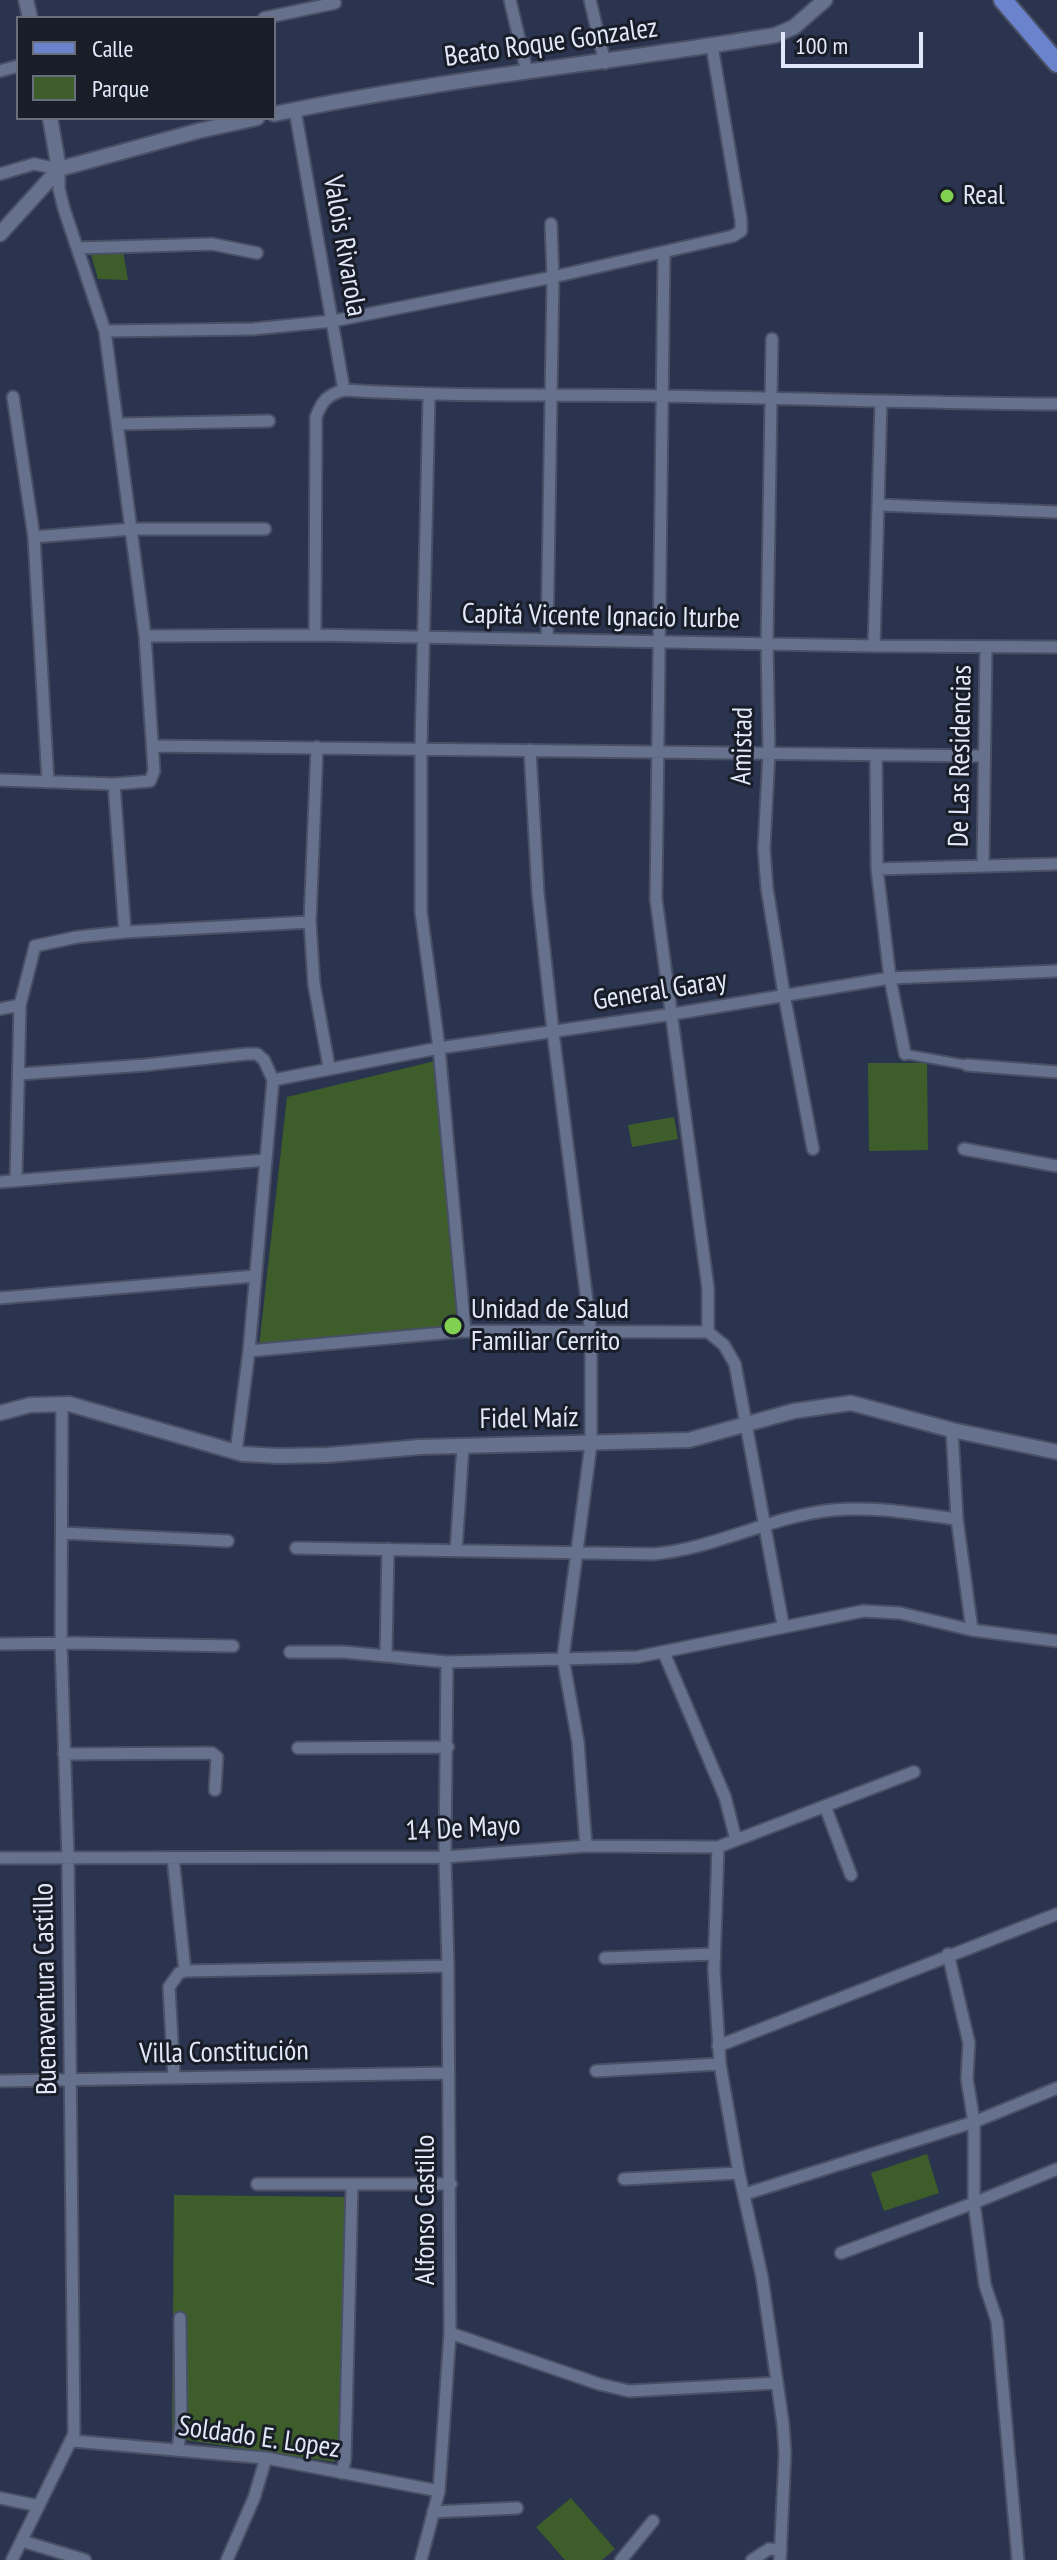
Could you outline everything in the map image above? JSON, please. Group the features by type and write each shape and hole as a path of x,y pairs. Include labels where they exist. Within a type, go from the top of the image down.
{"main road":[{"path":"1003,0 1057,63"}],"street":[{"path":"510,0 527,72"},
{"path":"590,0 605,63"},
{"name":"Beato Roque Gonzalez","path":"276,114 414,88 605,63 776,35 794,27 825,0"},
{"path":"271,16 310,4 335,3"},
{"path":"105,331 253,329 333,321 553,277 733,236 741,231 741,220 712,46"},
{"name":"Valois Rivarola","path":"295,110 344,390"},
{"path":"0,780 114,784 150,781 154,771 145,636 105,331 59,189 59,169 50,120"},
{"path":"0,174 34,164 59,169 248,120"},
{"path":"0,234 59,169"},
{"path":"547,640 552,395 551,224"},
{"path":"78,248 212,244 257,253"},
{"path":"664,252 656,899 708,1288 708,1332"},
{"name":"Amistad","path":"772,339 767,644 769,752 764,849 784,994 813,1149"},
{"path":"315,635 316,417 321,403 330,394 344,390 429,396 663,396 1057,404"},
{"path":"429,396 421,748 421,912 439,1048 465,1331"},
{"path":"13,397 34,537 48,782"},
{"path":"874,646 881,402"},
{"path":"119,424 269,421"},
{"path":"879,505 1057,512"},
{"path":"34,537 132,529 265,529"},
{"name":"Capitá Vicente Ignacio Iturbe","path":"145,636 315,635 1057,647"},
{"name":"De Las Residencias","path":"983,866 986,647"},
{"path":"152,746 984,756"},
{"path":"317,747 310,922 316,996 329,1067"},
{"path":"530,750 538,893 591,1333 591,1444 563,1658 578,1742 586,1846"},
{"path":"876,755 877,869 890,978 905,1054 967,1065 1057,1072"},
{"path":"114,784 125,932"},
{"path":"877,869 1057,864"},
{"path":"16,1179 20,1005 35,946 77,937 125,932 310,922"},
{"name":"General Garay","path":"273,1080 439,1048 890,978 1057,971"},
{"path":"0,1009 20,1005"},
{"path":"20,1074 246,1054 257,1054 264,1060 273,1080 249,1351 236,1452"},
{"path":"964,1149 1057,1166"},
{"path":"0,1182 266,1160"},
{"path":"0,1298 255,1276"},
{"path":"249,1351 465,1331 708,1332 724,1345 735,1364 783,1625"},
{"name":"Fidel Maíz","path":"0,1413 30,1405 62,1403 236,1452 315,1456 420,1447 689,1440 794,1411 851,1403 952,1430 1057,1452"},
{"name":"Buenaventura Castillo","path":"12,2560 73,2441 68,1857 61,1643 62,1403"},
{"path":"952,1430 957,1519 972,1630"},
{"path":"456,1551 463,1446"},
{"path":"296,1548 670,1553 764,1525 832,1510 859,1509 957,1519"},
{"path":"62,1533 228,1541"},
{"path":"386,1655 388,1549"},
{"path":"290,1652 386,1655 447,1662 637,1657 863,1611 900,1613 972,1630 1057,1641"},
{"path":"0,1644 233,1646"},
{"path":"664,1653 725,1797 736,1840"},
{"name":"Alfonso Castillo","path":"421,2560 439,2491 450,2333 451,2184 445,1857 447,1662"},
{"path":"298,1748 448,1747"},
{"path":"64,1754 212,1753 217,1757 215,1790"},
{"name":"14 De Mayo","path":"0,1858 445,1857 586,1846 718,1847 914,1772"},
{"path":"825,1806 851,1875"},
{"path":"718,1847 714,1954 718,2046 739,2173 762,2277 785,2453 781,2555 769,2549 752,2560"},
{"path":"173,1858 185,1971"},
{"path":"718,2046 1057,1914"},
{"path":"605,1958 714,1954"},
{"path":"948,1954 969,2043 967,2079 974,2122 974,2203 985,2285 997,2321 1018,2560"},
{"path":"174,2077 169,1987 179,1973 448,1966"},
{"path":"596,2071 720,2064"},
{"name":"Villa Constitución","path":"0,2081 449,2073"},
{"path":"745,2194 974,2122 1057,2088"},
{"path":"841,2253 1057,2169"},
{"path":"624,2179 739,2173"},
{"path":"257,2184 451,2184"},
{"path":"342,2473 345,2459 352,2185"},
{"path":"178,2450 181,2421 180,2318"},
{"path":"450,2333 599,2384 629,2391 777,2383"},
{"name":"Soldado E. Lopez","path":"73,2441 266,2458 439,2491"},
{"path":"227,2560 254,2498 266,2458"},
{"path":"0,2498 39,2506"},
{"path":"433,2512 517,2508"},
{"path":"621,2560 653,2521"},
{"path":"22,2541 85,2560"}],"green space":[{"path":"90,251 123,251 128,280 98,279"},
{"path":"435,1061 461,1328 259,1346 287,1097"},
{"path":"868,1063 927,1063 928,1150 869,1151"},
{"path":"674,1117 678,1139 632,1147 628,1125"},
{"path":"927,2154 939,2193 884,2211 871,2173"},
{"path":"174,2195 347,2197 342,2418 335,2462 172,2438"},
{"path":"571,2498 615,2549 602,2560 565,2560 536,2527"}],"place":[{"name":"Real","path":"947,196"},
{"name":"Unidad de Salud Familiar Cerrito","path":"453,1326"}]}
